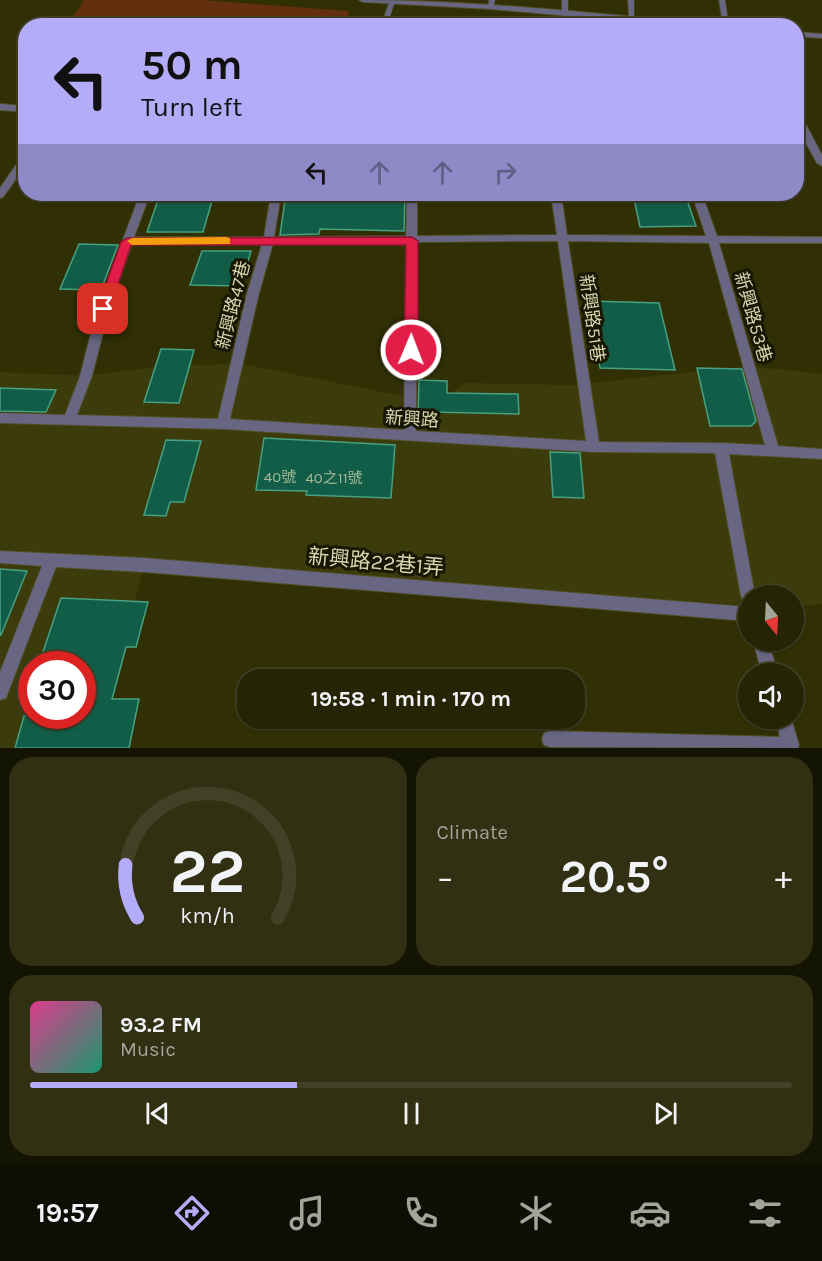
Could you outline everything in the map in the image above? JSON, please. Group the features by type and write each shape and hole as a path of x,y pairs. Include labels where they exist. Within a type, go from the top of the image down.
{"street":[{"path":"363,0 491,3 565,14 632,18"},
{"path":"804,35 822,36"},
{"path":"0,107 18,108"},
{"path":"804,130 822,163"},
{"path":"0,195 18,169"},
{"path":"69,421 86,376 103,309 142,201"},
{"name":"新興路47巷","path":"223,424 252,297 268,241 275,201"},
{"path":"410,437 412,201"},
{"name":"新興路51巷","path":"557,201 593,447"},
{"name":"新興路53巷","path":"699,201 713,240 773,450"},
{"path":"127,242 562,238 822,240"},
{"name":"新興路","path":"0,418 223,424 593,447 721,448 822,454"},
{"path":"721,448 746,585"},
{"name":"新興路22巷1弄","path":"0,557 156,566 738,613"},
{"path":"0,692 51,560"},
{"path":"550,739 791,745 786,729"}],"lane":[{"path":"565,14 566,0"},
{"path":"631,0 632,18"},
{"path":"722,0 725,18"},
{"path":"387,18 392,1"}],"shaded area":[{"path":"84,0 201,0 349,11 348,18 72,18"},
{"path":"237,363 402,396 445,397 466,383 574,385 747,366 822,374 822,604 804,605 804,585 738,585 738,604 144,565 99,748 0,748 0,372 86,376 177,364"}],"building":[{"path":"158,201 212,201 203,232 147,232"},
{"path":"285,201 405,201 404,231 320,229 319,234 280,235"},
{"path":"634,201 687,201 696,226 640,227"},
{"path":"79,244 118,245 101,290 60,289"},
{"path":"202,251 251,251 241,286 190,285"},
{"path":"589,301 659,303 675,370 600,368"},
{"path":"161,349 194,350 179,403 144,402"},
{"path":"697,368 742,369 756,421 751,426 710,426"},
{"path":"419,380 447,381 447,393 518,394 519,414 432,412 432,417 418,417"},
{"path":"0,388 56,390 46,412 0,411"},
{"path":"264,438 395,445 391,498 306,495 307,491 256,490"},
{"path":"166,440 201,441 184,502 170,502 166,516 144,515"},
{"path":"550,452 580,453 584,498 553,497"},
{"path":"0,569 27,571 1,635 0,635"},
{"path":"61,598 148,602 136,647 126,647 112,699 139,699 129,748 15,748 20,729 96,729 96,651 43,651"}],"slow traffic":[{"path":"132,241 226,241"}],"route":[{"path":"103,309 127,242 412,241 411,350"}]}
